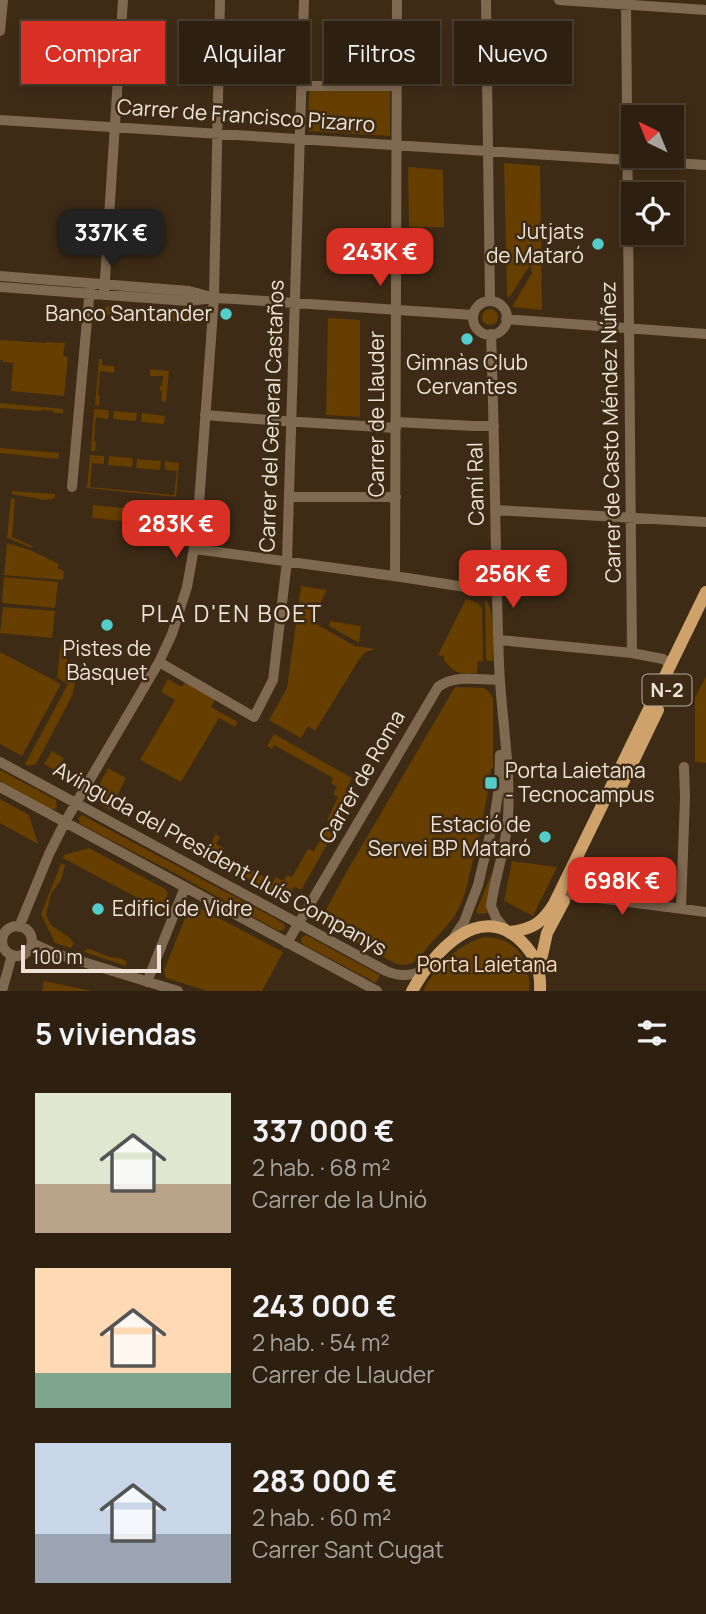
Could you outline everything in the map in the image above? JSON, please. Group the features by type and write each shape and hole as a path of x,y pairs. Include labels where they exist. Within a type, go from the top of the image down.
{"main road":[{"name":"N-2","path":"508,931 521,931 538,924 550,909 706,592"},
{"name":"N-2","path":"539,969 547,933 706,611"},
{"path":"412,991 433,959 451,941 476,928 496,927 508,931 530,951 539,969 540,991"}],"street":[{"path":"0,31 3,0"},
{"path":"104,290 123,0"},
{"path":"19,927 65,822 159,662 181,607 195,548 214,298 220,0"},
{"name":"Carrer del General Castaños","path":"159,662 254,718 274,680 287,561 304,0"},
{"name":"Carrer de Llauder","path":"395,576 397,0"},
{"path":"486,0 490,301"},
{"path":"559,0 626,2 706,10"},
{"name":"Carrer de Casto Méndez Núñez","path":"626,2 627,105"},
{"path":"302,86 397,86"},
{"name":"Carrer de Francisco Pizarro","path":"0,120 621,159"},
{"name":"Carrer de Francisco Pizarro","path":"684,163 706,165"},
{"name":"Carrer de Casto Méndez Núñez","path":"627,168 632,653"},
{"path":"0,276 90,289"},
{"path":"0,287 90,289 188,301 214,298 473,316"},
{"path":"72,487 90,289"},
{"path":"490,301 502,306 506,318 502,329 491,334 477,329 473,316 480,304 490,301"},
{"path":"506,318 706,334"},
{"name":"Camí Ral","path":"491,334 500,680 508,815 492,906 496,918 508,931"},
{"path":"205,415 291,422 494,426"},
{"path":"289,497 396,497"},
{"path":"495,510 706,522"},
{"path":"195,548 497,592"},
{"path":"499,640 632,653 663,659 669,667"},
{"name":"Carrer de Roma","path":"288,943 438,687 453,679 500,680"},
{"name":"Camí Ral","path":"451,941 464,922 472,903 495,814 503,717"},
{"name":"Avinguda del President Lluís Companys","path":"0,762 394,974 407,976 425,970"},
{"path":"681,908 684,767"},
{"name":"Avinguda del President Lluís Companys","path":"0,788 377,991"},
{"path":"147,982 185,887"},
{"path":"567,894 706,912"},
{"path":"19,927 29,932 32,943 25,954 19,956 12,955 4,948 2,937 9,929 19,927"},
{"path":"32,943 54,953 178,991"},
{"path":"2,991 12,955"}],"green space":[{"path":"309,91 390,91 390,136 308,131"},
{"path":"504,163 540,166 542,310 512,307 532,273 530,265 509,298 507,295"},
{"path":"408,167 443,170 444,227 409,227"},
{"path":"132,307 131,316 121,318 103,314 104,308"},
{"path":"487,309 493,309 498,317 496,323 487,325 482,320 482,314"},
{"path":"170,311 191,311 197,317 196,323 171,321"},
{"path":"328,318 360,320 360,417 326,415"},
{"path":"0,340 65,343 63,356 68,357 64,396 11,391 13,363 0,360"},
{"path":"99,359 102,359 102,365 114,366 114,373 100,371 99,406 95,405"},
{"path":"150,369 169,371 166,402 161,401 160,386 163,376 150,376"},
{"path":"0,403 63,409 63,413 0,408"},
{"path":"94,409 109,410 108,419 96,417 95,451 91,451"},
{"path":"114,411 137,413 136,421 113,419"},
{"path":"142,413 165,416 164,424 141,422"},
{"path":"0,448 59,453 58,459 0,453"},
{"path":"90,455 104,456 104,464 92,463 90,487 174,495 177,471 165,470 165,461 179,463 176,497 87,488"},
{"path":"109,456 133,458 132,467 108,465"},
{"path":"137,459 161,461 160,470 136,468"},
{"path":"12,491 55,494 55,498 45,500 12,494"},
{"path":"11,498 15,499 12,537 32,548 7,538"},
{"path":"93,505 143,510 142,523 92,518"},
{"path":"7,543 59,564 57,568 64,571 63,580 4,575"},
{"path":"4,577 58,582 55,608 2,603"},
{"path":"301,586 327,590 311,621 355,646 375,649 360,658 315,731 308,726 301,738 269,720 287,688"},
{"path":"466,599 482,608 483,662 478,661 477,673 466,674 454,670 444,660 444,656 438,655"},
{"path":"485,599 491,612 493,661 486,659"},
{"path":"3,607 55,611 52,638 0,633"},
{"path":"330,621 361,626 359,643 329,626"},
{"path":"61,643 75,684 72,696 36,764 29,766 25,764 68,684 57,678"},
{"path":"0,652 61,684 22,756 0,744"},
{"path":"706,676 706,763 695,762 695,698"},
{"path":"168,679 182,687 187,679 217,696 211,707 238,722 235,727 219,718 181,782 140,760 175,700 161,692"},
{"path":"455,687 484,688 493,698 493,768 461,905 419,958 411,964 399,964 327,927 322,917"},
{"path":"274,734 352,778 346,789 351,793 343,807 347,810 301,890 294,886 286,900 205,854 216,834 220,837 216,844 224,848 221,853 273,882 276,877 283,881 287,875 292,877 308,849 314,851 330,822 327,820 338,797 333,794 337,787 331,783 333,778 274,745 272,749 267,746"},
{"path":"52,751 64,758 56,771 44,764"},
{"path":"108,768 126,778 110,810 101,805 98,795 99,786"},
{"path":"0,770 56,800 56,809 50,809 0,781"},
{"path":"0,799 29,815 38,844 0,823"},
{"path":"82,815 271,916 284,924 285,929 279,931 273,928 80,824 78,818"},
{"path":"89,848 165,889 168,893 162,911 63,858 64,855"},
{"path":"512,861 557,867 533,916 504,901"},
{"path":"61,863 65,865 61,880 51,894 46,915 51,925 74,943 71,948 55,943 41,914"},
{"path":"493,870 487,913 478,914 476,912"},
{"path":"196,906 283,952 262,991 207,991 166,978 164,970 188,911"},
{"path":"306,935 380,975 376,983 304,945 301,938"},
{"name":"Porta Laietana","path":"485,937 506,942 520,953 528,970 529,991 423,991 434,973 449,957 475,940"},
{"path":"87,949 123,959 127,962 126,966 84,952"},
{"path":"44,981 92,991 42,991"}],"place":[{"name":"Jutjats de Mataró","path":"598,244"},
{"name":"Banco Santander","path":"226,314"},
{"name":"Gimnàs Club Cervantes","path":"467,339"},
{"name":"Pistes de Bàsquet","path":"107,625"},
{"name":"Porta Laietana - Tecnocampus","path":"491,783"},
{"name":"Estació de Servei BP Mataró","path":"545,837"},
{"name":"Edifici de Vidre","path":"98,909"}],"district":[{"name":"PLA D'EN BOET","path":"232,614"}]}
